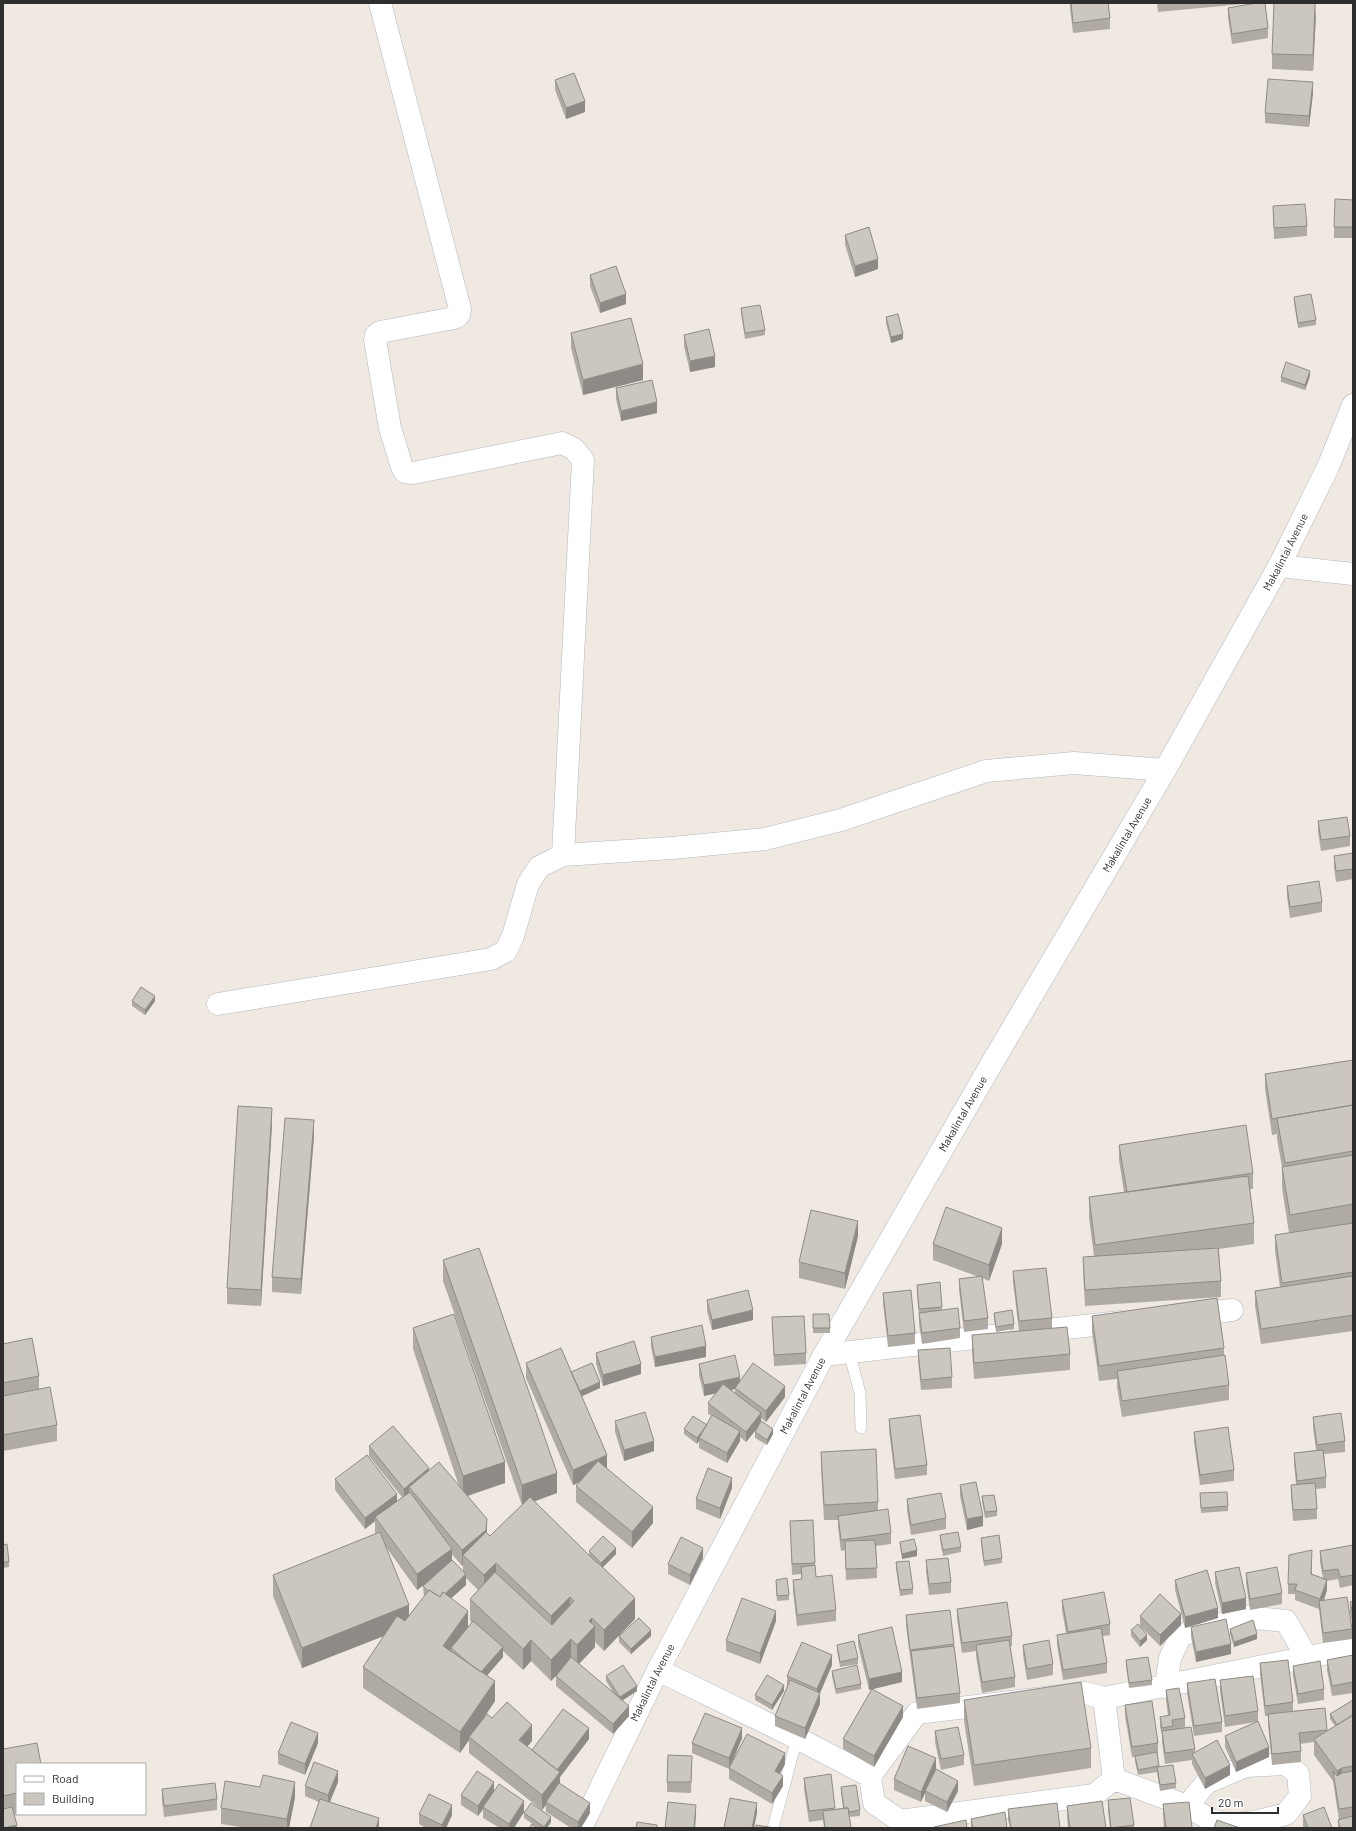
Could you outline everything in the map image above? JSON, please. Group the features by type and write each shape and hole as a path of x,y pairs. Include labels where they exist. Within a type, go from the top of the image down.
{"street":[{"path":"380,3 460,309 459,315 454,318 380,332 376,336 375,340 390,428 402,467 405,472 413,473 562,443 574,449 583,460 563,855"},
{"name":"Makalintal Avenue","path":"581,1828 658,1670 824,1355 992,1063 1165,770 1279,566 1328,467 1353,405"},
{"path":"1279,566 1353,574"},
{"path":"218,1004 491,959 506,951 513,936 528,884 539,867 563,855 672,848 765,839 841,820 986,771 1074,763 1165,770"},
{"path":"1170,1317 1232,1310"},
{"path":"824,1355 1138,1320"},
{"path":"1166,1687 1170,1658 1181,1635 1246,1617 1286,1620 1307,1658"},
{"path":"1114,1779 1094,1796 900,1821 874,1803 870,1776 917,1713 1085,1693 1104,1698 1166,1687 1353,1648"},
{"path":"658,1670 797,1738 870,1776"},
{"path":"1104,1698 1114,1779"},
{"path":"1114,1779 1187,1806 1211,1820 1230,1825 1254,1822 1286,1814 1300,1796 1298,1774 1286,1764 1246,1766 1206,1783 1187,1806"}],"lane":[{"path":"849,1352 860,1393 861,1428"},
{"path":"773,1828 797,1738"}],"building":[{"path":"1071,3 1108,3 1110,18 1073,23"},
{"path":"1256,3 1265,3 1268,28 1232,34 1228,8"},
{"path":"1274,3 1315,3 1313,55 1272,54"},
{"path":"574,73 585,101 566,108 555,80"},
{"path":"1268,79 1313,82 1309,116 1265,113"},
{"path":"1335,199 1353,200 1353,227 1334,227"},
{"path":"1305,204 1307,226 1274,228 1273,206"},
{"path":"869,227 878,259 855,266 845,235"},
{"path":"616,266 626,294 600,303 590,275"},
{"path":"1311,294 1316,320 1298,323 1294,297"},
{"path":"760,305 765,330 745,333 741,308"},
{"path":"898,314 903,334 891,337 886,317"},
{"path":"631,318 643,364 583,380 571,333"},
{"path":"709,329 715,356 690,361 684,335"},
{"path":"1286,362 1310,371 1305,385 1281,377"},
{"path":"652,380 657,402 621,411 616,388"},
{"path":"1347,817 1350,836 1321,840 1318,821"},
{"path":"1353,853 1353,869 1336,871 1334,856"},
{"path":"1319,881 1322,902 1290,907 1287,886"},
{"path":"141,987 155,996 145,1010 132,1001"},
{"path":"1353,1060 1353,1105 1272,1119 1265,1074"},
{"path":"1353,1105 1353,1151 1285,1163 1277,1118"},
{"path":"238,1106 272,1108 261,1290 227,1288"},
{"path":"285,1118 314,1120 301,1279 272,1277"},
{"path":"1246,1125 1253,1173 1127,1192 1119,1145"},
{"path":"1353,1155 1353,1204 1290,1215 1282,1167"},
{"path":"1248,1176 1254,1223 1095,1245 1089,1197"},
{"path":"946,1207 1002,1228 989,1265 933,1244"},
{"path":"811,1210 858,1221 845,1273 799,1262"},
{"path":"1353,1223 1353,1272 1282,1283 1275,1235"},
{"path":"479,1248 557,1473 522,1485 443,1260"},
{"path":"1218,1248 1221,1281 1085,1290 1083,1257"},
{"path":"1046,1268 1052,1318 1019,1321 1013,1271"},
{"path":"982,1276 988,1318 964,1321 959,1279"},
{"path":"1353,1276 1353,1315 1261,1329 1255,1291"},
{"path":"940,1282 942,1307 919,1309 917,1285"},
{"path":"748,1290 753,1310 712,1320 707,1300"},
{"path":"911,1290 915,1333 888,1336 883,1293"},
{"path":"1217,1298 1224,1348 1099,1366 1092,1316"},
{"path":"958,1308 960,1328 922,1333 919,1313"},
{"path":"1012,1310 1014,1324 996,1327 994,1313"},
{"path":"454,1314 505,1462 463,1476 413,1328"},
{"path":"813,1314 829,1314 830,1328 813,1328"},
{"path":"804,1316 806,1353 774,1355 772,1317"},
{"path":"702,1325 706,1346 655,1357 651,1337"},
{"path":"1067,1327 1070,1354 974,1363 972,1335"},
{"path":"32,1338 39,1376 3,1383 3,1344"},
{"path":"634,1341 641,1364 603,1375 596,1353"},
{"path":"561,1348 607,1455 573,1470 526,1363"},
{"path":"950,1348 952,1377 921,1380 918,1350"},
{"path":"735,1355 740,1377 704,1385 699,1364"},
{"path":"1225,1355 1229,1385 1122,1401 1117,1371"},
{"path":"592,1363 600,1382 580,1391 571,1372"},
{"path":"753,1363 785,1386 766,1411 735,1388"},
{"path":"723,1384 761,1413 746,1432 708,1403"},
{"path":"50,1387 57,1425 3,1435 3,1396"},
{"path":"645,1412 654,1441 624,1450 615,1421"},
{"path":"1341,1413 1345,1441 1317,1445 1313,1417"},
{"path":"712,1415 740,1431 727,1453 699,1438"},
{"path":"920,1415 927,1465 895,1469 889,1419"},
{"path":"693,1416 707,1425 697,1438 684,1429"},
{"path":"761,1421 773,1429 767,1440 755,1432"},
{"path":"393,1426 429,1468 404,1489 369,1446"},
{"path":"1228,1427 1234,1470 1200,1475 1194,1432"},
{"path":"876,1449 878,1502 824,1505 821,1452"},
{"path":"1323,1450 1326,1477 1297,1481 1294,1453"},
{"path":"367,1455 397,1494 365,1518 335,1479"},
{"path":"598,1461 653,1507 632,1532 576,1486"},
{"path":"439,1462 487,1519 486,1530 462,1550 409,1487"},
{"path":"708,1468 732,1478 720,1508 696,1499"},
{"path":"976,1482 983,1516 967,1519 960,1485"},
{"path":"1315,1483 1317,1509 1293,1510 1291,1485"},
{"path":"410,1492 452,1549 417,1574 375,1517"},
{"path":"1227,1492 1228,1506 1201,1508 1200,1493"},
{"path":"941,1493 946,1518 911,1525 907,1499"},
{"path":"994,1495 997,1511 985,1512 982,1496"},
{"path":"530,1497 635,1598 604,1630 592,1618 589,1621 595,1626 577,1645 571,1639 551,1660 531,1640 523,1649 470,1599 495,1572 552,1625 574,1601 570,1597 551,1616 496,1563 484,1575 463,1555 486,1532 490,1536"},
{"path":"888,1509 891,1533 841,1540 838,1516"},
{"path":"813,1520 815,1563 792,1564 790,1521"},
{"path":"380,1532 409,1605 302,1648 273,1575"},
{"path":"958,1532 961,1547 943,1550 940,1535"},
{"path":"999,1535 1002,1558 984,1561 981,1538"},
{"path":"603,1536 616,1548 601,1563 589,1551"},
{"path":"681,1537 703,1548 690,1575 668,1564"},
{"path":"914,1539 917,1550 902,1554 900,1542"},
{"path":"875,1540 877,1568 846,1569 845,1541"},
{"path":"7,1544 9,1562 3,1562 3,1545"},
{"path":"1353,1545 1353,1575 1340,1577 1338,1569 1323,1571 1320,1551"},
{"path":"1312,1550 1311,1574 1327,1580 1320,1599 1295,1590 1297,1584 1288,1584 1289,1555"},
{"path":"948,1558 951,1582 929,1584 926,1560"},
{"path":"452,1560 466,1574 445,1594 443,1592 440,1597 429,1590 428,1591 423,1586"},
{"path":"909,1561 913,1589 900,1590 896,1562"},
{"path":"815,1565 816,1577 832,1575 836,1610 797,1615 793,1580 802,1579 801,1567"},
{"path":"1239,1567 1246,1598 1222,1603 1215,1572"},
{"path":"1277,1567 1282,1593 1250,1599 1246,1573"},
{"path":"1207,1570 1218,1608 1185,1617 1175,1580"},
{"path":"787,1578 789,1595 777,1596 776,1580"},
{"path":"429,1590 440,1597 443,1592 468,1611 443,1646 495,1681 460,1732 363,1667 397,1616 405,1621"},
{"path":"1104,1592 1110,1624 1068,1632 1062,1600"},
{"path":"1160,1594 1181,1614 1160,1635 1140,1616"},
{"path":"1347,1597 1352,1629 1323,1633 1319,1601"},
{"path":"742,1598 776,1611 760,1653 726,1641"},
{"path":"1353,1601 1353,1615 1350,1602"},
{"path":"1007,1602 1012,1636 962,1643 957,1609"},
{"path":"950,1610 954,1644 910,1650 906,1615"},
{"path":"639,1618 651,1630 631,1649 619,1636"},
{"path":"1226,1619 1231,1644 1196,1652 1191,1627"},
{"path":"1253,1620 1257,1634 1234,1642 1230,1629"},
{"path":"473,1621 503,1647 481,1672 451,1648"},
{"path":"1138,1624 1147,1635 1140,1641 1131,1630"},
{"path":"892,1627 902,1672 869,1679 858,1635"},
{"path":"1101,1628 1107,1663 1063,1670 1057,1635"},
{"path":"1009,1640 1015,1677 982,1682 976,1645"},
{"path":"1049,1640 1053,1664 1027,1669 1023,1645"},
{"path":"854,1641 858,1658 840,1662 837,1645"},
{"path":"802,1642 832,1655 817,1689 787,1676"},
{"path":"954,1646 960,1693 917,1698 911,1651"},
{"path":"1353,1655 1353,1682 1332,1686 1327,1660"},
{"path":"571,1657 629,1706 613,1724 556,1676"},
{"path":"1148,1657 1152,1680 1129,1683 1126,1660"},
{"path":"1288,1660 1293,1702 1265,1706 1260,1663"},
{"path":"1320,1661 1324,1689 1298,1694 1293,1666"},
{"path":"623,1665 637,1686 620,1697 606,1676"},
{"path":"857,1665 861,1684 836,1689 832,1671"},
{"path":"767,1675 784,1685 772,1705 755,1695"},
{"path":"1253,1676 1258,1711 1225,1716 1220,1680"},
{"path":"1215,1679 1222,1722 1194,1726 1187,1683"},
{"path":"790,1680 820,1693 805,1728 775,1716"},
{"path":"1081,1682 1091,1748 974,1765 964,1700"},
{"path":"1179,1688 1185,1718 1172,1720 1173,1726 1162,1728 1160,1717 1170,1715 1166,1690"},
{"path":"872,1689 903,1706 874,1756 843,1739"},
{"path":"1353,1700 1353,1715 1337,1725 1330,1714"},
{"path":"1152,1701 1158,1743 1132,1747 1125,1705"},
{"path":"507,1702 532,1725 519,1740 560,1772 542,1795 469,1737 487,1714 492,1718"},
{"path":"1325,1708 1327,1730 1299,1733 1301,1751 1272,1754 1268,1714"},
{"path":"563,1709 589,1728 557,1770 532,1750"},
{"path":"705,1713 742,1728 729,1758 692,1743"},
{"path":"1353,1715 1353,1766 1342,1768 1337,1771 1314,1739"},
{"path":"1258,1721 1269,1747 1236,1762 1225,1736"},
{"path":"291,1722 318,1733 305,1764 278,1753"},
{"path":"958,1727 964,1755 941,1759 935,1731"},
{"path":"1191,1727 1195,1749 1165,1753 1162,1731"},
{"path":"747,1734 785,1753 775,1771 783,1776 772,1793 729,1768"},
{"path":"1217,1740 1230,1765 1205,1778 1192,1754"},
{"path":"37,1743 41,1763 16,1763 16,1793 3,1796 3,1749"},
{"path":"908,1746 936,1758 921,1792 894,1779"},
{"path":"1157,1752 1159,1766 1138,1770 1135,1756"},
{"path":"668,1755 692,1756 691,1782 667,1782"},
{"path":"314,1762 338,1771 328,1795 305,1786"},
{"path":"1173,1765 1176,1783 1160,1785 1157,1767"},
{"path":"936,1769 958,1781 947,1802 925,1791"},
{"path":"477,1771 494,1782 478,1806 461,1795"},
{"path":"1333,1771 1337,1776 1342,1773 1353,1771 1353,1807 1339,1809"},
{"path":"831,1774 835,1808 809,1811 804,1778"},
{"path":"263,1775 295,1782 287,1819 221,1808 225,1781 260,1787"},
{"path":"215,1783 217,1799 164,1806 162,1789"},
{"path":"559,1783 590,1803 578,1822 546,1802"},
{"path":"499,1784 524,1801 509,1824 483,1807"},
{"path":"856,1785 860,1810 849,1812 848,1808 844,1808 841,1787"},
{"path":"429,1794 452,1805 442,1825 419,1814"},
{"path":"730,1798 757,1803 752,1828 724,1828"},
{"path":"1130,1798 1134,1825 1111,1828 1108,1800"},
{"path":"320,1799 379,1818 376,1828 310,1828"},
{"path":"1102,1801 1106,1828 1070,1828 1067,1806"},
{"path":"668,1802 696,1805 694,1828 665,1828"},
{"path":"1189,1802 1192,1828 1166,1828 1163,1804"},
{"path":"531,1803 551,1817 544,1827 524,1813"},
{"path":"1057,1803 1060,1828 1011,1828 1008,1809"},
{"path":"12,1807 17,1825 3,1828 3,1809"},
{"path":"1324,1807 1332,1828 1308,1828 1303,1815"},
{"path":"848,1808 851,1828 825,1828 823,1811"},
{"path":"1005,1812 1007,1828 973,1828 971,1819"},
{"path":"1353,1816 1353,1828 1340,1828 1338,1820"},
{"path":"966,1820 967,1828 934,1828 934,1827"},
{"path":"1217,1820 1240,1828 1214,1828"},
{"path":"637,1822 657,1825 657,1828 636,1828"},
{"path":"532,1824 537,1828 529,1828"},
{"path":"756,1825 775,1828 756,1828"}]}
